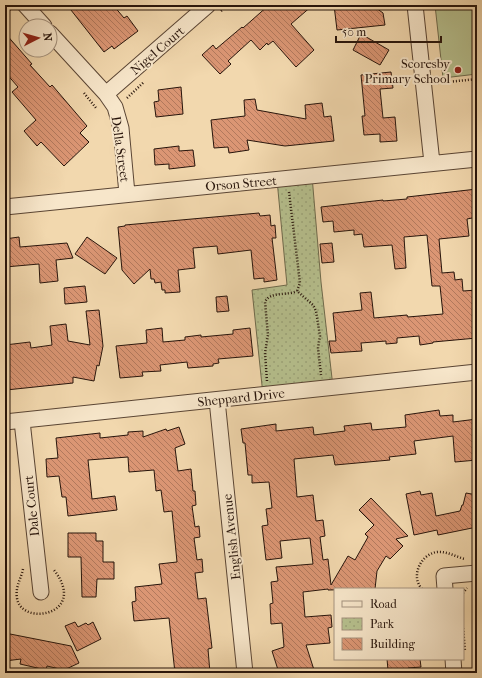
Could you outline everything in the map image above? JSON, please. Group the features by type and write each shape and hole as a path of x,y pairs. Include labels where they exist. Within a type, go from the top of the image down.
{"street":[{"path":"25,5 37,18"},
{"name":"Nigel Court","path":"106,94 208,5"},
{"path":"415,5 432,163"},
{"name":"Della Street","path":"58,42 106,94 115,107 120,122 127,194"},
{"name":"Orson Street","path":"5,207 477,159"},
{"name":"Sheppard Drive","path":"5,422 477,372"},
{"name":"English Avenue","path":"217,400 245,673"},
{"name":"Dale Court","path":"22,421 41,592"},
{"path":"445,588 444,576 477,573"},
{"path":"453,660 454,673"}],"path":[{"path":"438,83 477,79"},
{"path":"79,88 98,109"},
{"path":"289,191 300,283 297,291"},
{"path":"267,381 265,353 268,335 265,302 270,295 297,291 313,305 316,311 320,336 318,348 321,375"}],"green space":[{"path":"435,5 477,5 477,74 443,78"},
{"path":"312,176 321,282 333,387 263,395 252,290 287,285 277,180"}],"building":[{"path":"67,5 113,5 124,18 127,16 138,31 114,49 112,46 104,52"},
{"path":"269,5 313,5 291,24 314,50 296,67 273,41 268,45 267,43 260,50 251,40 228,61 231,64 220,74 202,55 213,45 216,49"},
{"path":"334,5 372,5 383,13 385,25 337,30"},
{"path":"5,33 18,48 18,58 27,58 32,64 30,65 50,87 52,85 87,126 80,133 89,142 64,166 41,142 37,146 24,131 36,120 12,92 18,87 5,72"},
{"path":"361,34 389,50 380,65 353,50"},
{"path":"391,72 393,88 380,89 383,118 395,117 397,141 380,142 380,134 364,135 362,116 365,116 361,75"},
{"path":"181,87 183,114 156,117 154,102 159,101 158,90"},
{"path":"255,99 257,110 306,119 305,105 322,103 324,117 331,116 334,141 285,146 247,140 249,150 229,153 228,147 214,148 211,120 245,116 244,100"},
{"path":"179,146 179,151 193,150 195,166 169,169 169,164 155,165 154,149"},
{"path":"477,189 477,217 467,219 469,236 439,239 442,273 454,272 455,280 462,279 463,291 477,290 477,338 433,342 420,345 419,336 397,338 397,343 386,344 386,341 361,343 362,351 331,353 329,341 336,341 333,313 362,310 360,293 371,292 374,318 443,314 440,286 432,286 427,235 404,237 406,268 395,269 392,245 364,247 362,234 354,235 354,230 334,232 333,221 323,222 321,207 383,200 407,199 407,197"},
{"path":"259,213 260,216 270,215 271,226 275,225 276,238 272,238 277,280 264,282 264,278 254,279 251,250 218,254 217,246 193,248 195,268 178,270 180,292 165,293 165,290 162,290 161,282 155,283 154,279 151,279 150,269 134,284 122,270 118,227 125,225"},
{"path":"19,237 20,247 67,243 73,258 56,260 58,281 40,283 39,264 5,267 5,239"},
{"path":"87,237 117,258 105,274 75,254"},
{"path":"332,243 334,262 322,263 320,244"},
{"path":"85,286 87,302 65,304 64,288"},
{"path":"227,296 229,311 217,312 216,297"},
{"path":"99,310 103,346 94,381 73,377 73,383 6,390 5,345 30,342 31,348 52,345 50,326 66,324 68,341 90,345 86,311"},
{"path":"162,328 163,342 185,340 185,337 201,335 201,337 233,334 233,330 250,328 253,356 218,359 219,363 213,364 213,366 188,368 187,362 160,365 161,371 142,372 143,376 120,378 116,346 147,343 146,330"},
{"path":"439,410 440,416 453,415 453,422 477,419 477,460 455,462 453,436 414,441 416,454 389,457 390,460 335,465 333,455 294,459 297,497 313,495 316,521 323,520 325,536 320,537 323,560 328,559 331,585 348,556 355,560 368,537 365,534 374,525 359,510 371,498 408,536 396,539 403,546 390,559 386,556 377,571 375,588 334,588 334,590 328,589 303,592 305,617 331,615 332,627 328,628 330,643 306,645 315,673 279,673 272,651 284,647 282,623 271,624 270,604 273,603 271,582 278,581 276,567 313,564 310,538 280,541 282,558 266,560 262,526 268,525 266,509 272,508 269,482 252,483 252,475 248,475 245,443 243,443 241,429 276,424 276,431 313,427 314,435 345,431 344,426 371,423 372,430 406,427 405,415"},
{"path":"179,427 185,444 175,448 178,471 191,469 193,491 195,491 196,505 192,506 195,527 199,526 200,537 194,538 197,560 202,559 203,572 195,573 198,599 206,598 212,648 208,649 210,673 175,673 169,618 134,621 132,602 136,601 135,587 162,584 159,564 177,562 172,511 164,512 161,490 156,491 154,470 129,472 128,457 88,460 92,499 115,496 117,510 68,516 66,497 62,497 59,476 47,477 46,459 58,458 56,438 100,433 100,438 128,435 128,432 143,431 143,437 166,429 167,431"},
{"path":"420,491 421,495 432,493 436,516 460,511 466,493 477,495 477,527 438,535 437,530 414,535 406,494"},
{"path":"68,533 96,533 96,541 103,541 103,562 114,562 114,579 97,579 96,597 82,597 81,557 68,557"},
{"path":"75,622 78,627 86,623 88,625 93,622 101,639 77,651 65,626"},
{"path":"5,633 71,646 79,663 64,670 47,666 46,670 20,664 21,659 5,661"},
{"path":"387,660 420,660 421,667 408,668 409,673 396,673 395,669 388,670"}],"place":[{"name":"Scoresby Primary School","path":"458,70"}]}
